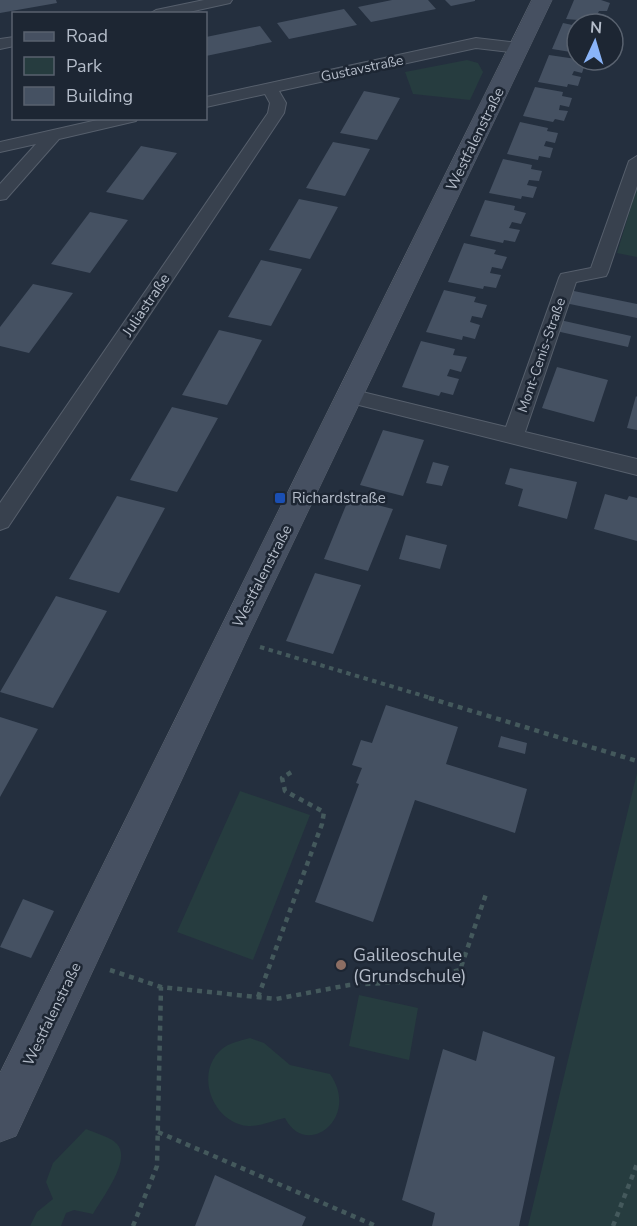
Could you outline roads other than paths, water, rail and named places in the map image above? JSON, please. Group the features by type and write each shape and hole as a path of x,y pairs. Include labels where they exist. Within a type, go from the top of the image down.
{"street":[{"path":"166,12 225,0"},
{"name":"Westfalenstraße","path":"0,1120 231,637 542,0"},
{"name":"Gustavstraße","path":"207,102 476,43 519,48"},
{"name":"Juliastraße","path":"0,521 276,113 278,103 269,88"},
{"path":"0,147 121,120"},
{"path":"0,195 53,135"},
{"name":"Mont-Cenis-Straße","path":"513,436 568,278 599,272 637,161"},
{"path":"350,396 637,467"}],"place":[{"name":"Richardstraße","path":"280,498"},
{"name":"Galileoschule (Grundschule)","path":"341,965"}]}
